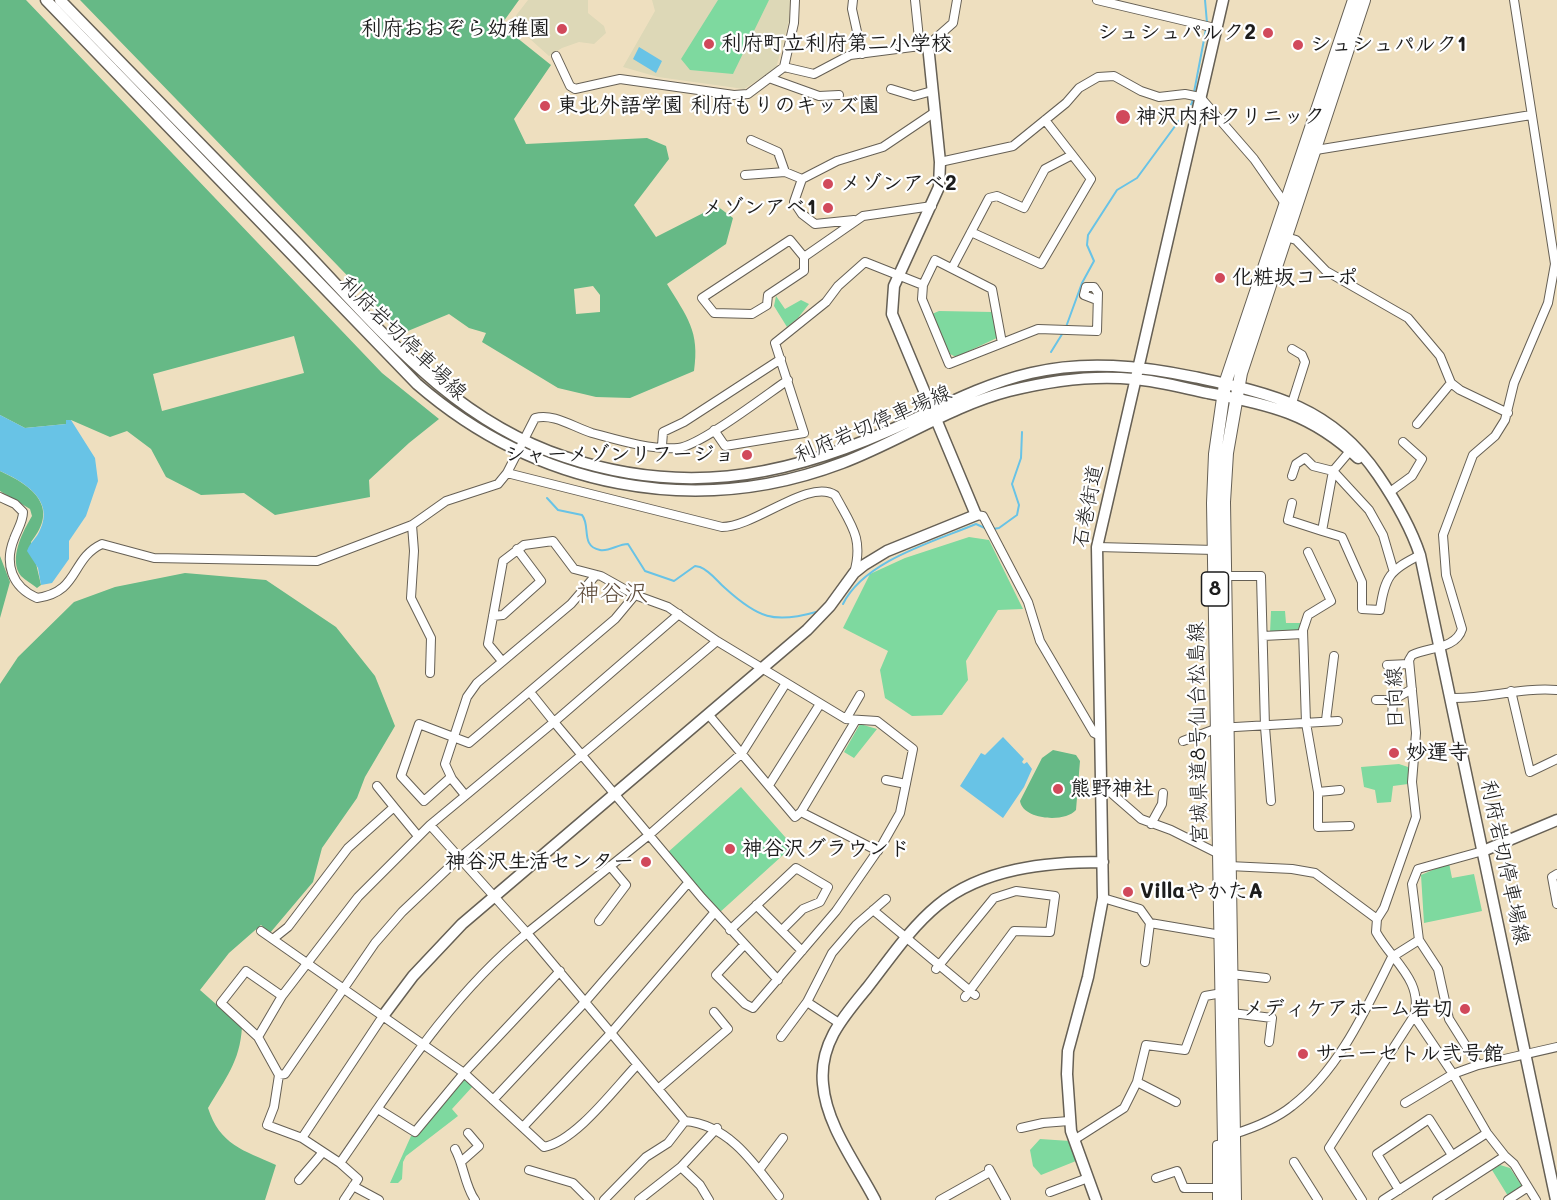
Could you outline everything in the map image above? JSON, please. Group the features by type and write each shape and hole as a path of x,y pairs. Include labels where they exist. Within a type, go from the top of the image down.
{"main road":[{"name":"利府岩切停車場線","path":"46,0 417,384 467,423 572,472 604,481 662,489 730,489 762,486 816,472 877,449 989,386 1033,372 1070,367 1137,366 1230,391 1296,416 1327,432 1375,471"},
{"name":"利府岩切停車場線","path":"60,0 397,347 462,404 520,446"},
{"name":"石巻街道","path":"1096,1200 1069,1121 1067,1074 1068,1051 1088,977 1103,898 1097,547 1213,28 1223,0"},
{"name":"宮城県道8号仙台松島線","path":"1226,1200 1231,1141 1232,1013 1229,866 1215,550 1215,454 1230,391 1286,205 1354,0"},
{"name":"宮城県道8号仙台松島線","path":"1235,1200 1222,993 1219,854 1226,576 1225,492 1230,391 1286,237 1365,0"},
{"path":"383,1016 429,958 495,894 819,619 854,573 887,552 976,515 936,415 894,323 891,304 898,276 939,187 940,162 935,112 924,46"},
{"name":"利府岩切停車場線","path":"936,415 1011,390 1097,378 1134,379 1230,391 1292,403 1332,426 1371,461 1414,538 1420,555 1556,1200"},
{"path":"1483,851 1557,820"},
{"path":"875,1200 825,1099 823,1063 828,1043 839,1023 907,937 938,905 980,881 1044,864 1103,862"}],"street":[{"path":"556,56 570,86 575,89 620,79 734,95 748,94 784,67 794,23 795,0"},
{"path":"854,0 852,9 861,54"},
{"path":"915,0 924,46"},
{"path":"784,67 814,74 849,55 924,46 953,23 957,0"},
{"path":"1097,0 1118,3 1213,28"},
{"name":"日向線","path":"1377,920 1416,817 1412,782 1416,733 1409,664 1412,655 1452,643 1460,638 1462,629 1446,575 1443,535 1473,455 1501,429 1508,412 1514,383 1554,283 1555,264 1514,0"},
{"path":"940,162 1013,146 1066,103 1079,88 1098,77 1114,76 1141,91 1159,97 1188,95 1199,97 1254,159 1286,205"},
{"path":"769,78 819,96 839,95"},
{"path":"891,89 914,96 932,91"},
{"path":"857,220 815,224 802,214 794,201 802,179 837,161 883,147 935,112"},
{"path":"1316,150 1531,115"},
{"path":"971,232 1041,264 1091,179 1045,120"},
{"path":"751,140 778,152 785,172"},
{"path":"952,268 989,198 997,196 1024,208 1045,169 1072,155"},
{"path":"745,175 785,172 802,179"},
{"path":"804,257 857,220 875,212 893,213 932,206"},
{"path":"1286,237 1296,240 1326,271 1408,318 1440,356 1451,382 1468,395 1508,412"},
{"path":"790,240 804,257 804,271 768,295 767,305 752,314 714,313 702,298 790,240"},
{"path":"1002,343 992,289 935,260 923,285 922,299 949,364 1038,329 1097,331 1097,300"},
{"path":"714,430 725,446 804,433 775,343 826,302 838,286 865,262 923,285"},
{"path":"1292,349 1305,358 1292,403"},
{"path":"662,446 663,432 684,422 781,359"},
{"path":"0,497 15,504 23,512 9,560 11,570 21,589 37,598 60,592 86,555 102,544 154,558 317,561 412,525 446,501 498,484 507,473 535,418 547,415 573,427 622,442 686,446 788,380"},
{"path":"1417,424 1451,382"},
{"path":"1390,492 1412,476 1422,459 1403,442"},
{"path":"1322,531 1333,471 1350,451"},
{"path":"1292,476 1296,464 1305,458 1313,466 1333,471 1369,510 1383,535 1394,569"},
{"path":"507,473 722,527 744,525 814,491 830,492 835,495 856,534 859,555 854,573"},
{"path":"1292,503 1288,520 1342,537 1362,582 1362,609 1380,610 1382,594 1394,569 1420,555"},
{"path":"976,515 983,516 1028,602 1040,641 1094,733 1100,736"},
{"path":"412,525 414,551 411,598 432,645 430,673"},
{"path":"502,661 488,644 503,561 524,545 554,541 574,570 596,575 635,596 668,607 717,641 820,704 846,719 877,721 913,749 899,816 836,911 754,1007 745,1004 716,975 744,945"},
{"path":"1097,547 1215,550"},
{"path":"493,616 503,615 541,581 517,549"},
{"path":"1308,552 1331,601 1308,615 1303,634 1306,723 1318,792 1318,827 1350,826"},
{"path":"465,795 451,777 445,764 466,697 477,683 571,604 596,575"},
{"path":"1226,576 1262,576 1265,727 1270,801"},
{"path":"451,777 424,801 401,776 419,724 469,743 615,619 635,596"},
{"path":"258,1037 282,996 358,897 430,825 679,614"},
{"path":"1263,636 1303,634"},
{"path":"279,1075 285,1074 375,943 402,912 458,859 717,641"},
{"path":"1326,720 1334,656"},
{"path":"1386,665 1409,664"},
{"path":"340,1163 422,1044 474,980 527,933 649,835 741,753 786,683"},
{"path":"1376,700 1393,700 1412,689"},
{"path":"1451,698 1479,699 1511,691 1557,691"},
{"path":"1511,691 1530,772 1557,759"},
{"path":"530,692 714,913 778,980"},
{"path":"846,719 860,695"},
{"path":"1392,719 1393,700"},
{"path":"769,786 820,704"},
{"path":"708,714 795,817 801,812 856,720"},
{"path":"1183,741 1196,739 1222,728 1265,727 1326,720 1338,722"},
{"path":"886,780 906,784"},
{"path":"377,786 418,837"},
{"path":"1102,786 1141,819 1171,830 1219,854"},
{"path":"1318,792 1340,790"},
{"path":"1151,824 1162,804 1163,793"},
{"path":"273,939 288,927 348,848 394,807"},
{"path":"801,812 878,850"},
{"path":"430,825 458,859 495,894 686,1121 717,1128 759,1170 779,1196"},
{"path":"1478,1065 1449,1019 1438,969 1419,940 1412,884 1414,874 1418,869 1483,851"},
{"path":"599,921 626,885 610,866"},
{"path":"1229,866 1292,869 1315,873 1377,920 1376,932 1392,957 1405,970 1419,1000 1414,1016 1329,1148 1362,1200"},
{"path":"730,930 794,868 827,886 820,902 803,909 782,930"},
{"path":"1557,874 1552,877 1557,904"},
{"path":"493,1100 585,1002 688,882"},
{"path":"873,910 907,937 937,967 969,995 1014,931 1050,932 1055,896 1016,891 994,898 937,967"},
{"path":"781,1037 807,1002 832,953 886,898"},
{"path":"1103,898 1140,909 1150,922 1200,933 1221,935"},
{"path":"756,905 802,951"},
{"path":"523,1127 611,1033 714,913"},
{"path":"1145,962 1150,922"},
{"path":"261,931 464,1073 544,1147 559,1140 581,1124 637,1065"},
{"path":"1217,1200 1217,1145 1231,1141 1292,1106 1319,1078 1353,1036 1392,957 1419,940"},
{"path":"282,996 246,971 222,1003 258,1037 279,1075 274,1107 267,1125 302,1138 340,1163 358,1179 345,1200"},
{"path":"378,1109 415,1132 464,1073 560,971"},
{"path":"1231,974 1266,978"},
{"path":"1074,1140 1124,1108 1137,1082 1146,1045 1185,1050 1205,996 1222,993"},
{"path":"807,1002 839,1023"},
{"path":"658,1089 728,1029 714,1012"},
{"path":"1232,1013 1272,1018 1269,1042"},
{"path":"302,1138 383,1016"},
{"path":"1414,1016 1454,1074 1487,1133 1514,1164 1536,1200"},
{"path":"1405,1102 1454,1074 1478,1065 1557,1047"},
{"path":"1137,1082 1176,1102"},
{"path":"1399,1190 1377,1154 1429,1119 1452,1155"},
{"path":"604,1200 646,1157 668,1143 686,1121"},
{"path":"1021,1128 1069,1121"},
{"path":"639,1200 681,1167 717,1128"},
{"path":"462,1161 479,1146 468,1132"},
{"path":"1383,1200 1487,1133"},
{"path":"759,1170 783,1138"},
{"path":"455,1149 462,1161 468,1191 475,1200"},
{"path":"299,1180 323,1152"},
{"path":"1437,1200 1505,1156"},
{"path":"1294,1162 1317,1200"},
{"path":"681,1167 700,1185 709,1200"},
{"path":"530,1170 573,1182 590,1200"},
{"path":"940,1200 989,1170 1006,1200"},
{"path":"1156,1178 1177,1171 1184,1188 1217,1188"},
{"path":"1050,1191 1088,1178"},
{"path":"353,1186 379,1200"},
{"path":"1508,1200 1528,1187"}],"shaded area":[{"name":"利府おおぞら幼稚園","path":"528,0 588,0 588,13 604,26 606,33 594,44 579,42 549,56 511,22"},
{"name":"利府町立利府第二小学校","path":"652,0 790,0 789,21 776,68 744,89 658,77 623,67 655,11"}],"green space":[{"path":"0,0 26,0 382,373 439,419 369,480 370,497 275,515 244,493 201,495 166,477 151,449 127,431 110,437 71,420 66,424 25,428 0,415","holes":["294,336 304,373 162,411 153,374"]},
{"path":"80,0 519,0 501,25 551,65 514,119 526,144 647,138 666,146 669,159 634,205 656,237 717,206 733,218 726,244 667,284 690,325 695,345 694,371 630,398 596,397 558,388 482,342 486,333 469,328 449,314 403,333","holes":["593,286 600,295 600,312 576,314 574,289"]},
{"path":"718,0 769,0 733,74 690,70 681,59"},
{"path":"776,296 785,309 801,300 809,304 787,327 774,306"},
{"path":"939,311 993,312 999,337 956,357 950,354 932,314"},
{"path":"0,471 32,491 43,508 39,530 31,542 41,585 37,588 21,576 16,562 18,545 32,516 30,509 0,491"},
{"path":"969,537 989,540 1023,609 998,610 966,661 968,680 942,715 912,716 885,698 880,670 888,651 843,628 870,574 905,558"},
{"path":"0,556 10,582 0,618"},
{"path":"185,573 266,580 336,627 375,676 395,726 365,777 357,798 322,848 313,882 270,933 261,925 229,953 200,990 242,1027 235,1060 208,1108 213,1120 219,1130 234,1145 276,1165 265,1200 0,1200 0,684 18,657 74,602 115,587"},
{"path":"1271,611 1285,611 1286,623 1301,623 1299,631 1270,633"},
{"path":"860,724 877,729 854,758 844,752"},
{"path":"1053,750 1076,755 1080,761 1076,810 1063,817 1045,818 1028,812 1020,801 1042,758"},
{"path":"1399,764 1408,767 1408,784 1393,786 1391,802 1377,803 1375,790 1364,787 1361,767"},
{"name":"神谷沢グラウンド","path":"741,787 793,846 719,913 667,853"},
{"path":"1449,863 1452,878 1474,874 1482,911 1424,923 1421,875"},
{"path":"464,1079 473,1086 452,1109 458,1116 406,1156 403,1162 402,1179 398,1183 390,1183 411,1136 419,1134"},
{"path":"1040,1139 1070,1141 1076,1161 1041,1175 1033,1166 1030,1150"},
{"path":"1500,1165 1510,1168 1522,1186 1508,1196 1492,1170"}],"water":[{"path":"639,47 662,61 656,73 633,59"},
{"path":"0,415 25,428 66,424 66,420 71,420 95,458 98,481 86,516 69,541 69,559 52,583 41,585 38,568 27,551 39,533 44,519 40,501 27,486 0,471"},
{"path":"1003,737 1024,759 1022,762 1024,764 1027,762 1032,769 1024,787 1003,818 960,786 981,753 985,755"}],"waterway":[{"path":"1205,0 1207,23"},
{"path":"1066,327 1082,283 1094,261 1087,245 1088,235 1117,190 1137,178 1192,103 1206,29"},
{"path":"1051,352 1064,331"},
{"path":"993,529 999,528 1017,515 1019,505 1012,484 1021,458 1022,432"},
{"path":"547,498 558,510 582,515 585,519 588,540 594,548 603,550 628,544 645,571 674,581 695,566 700,567 747,606 767,616 789,618 816,612"},
{"path":"843,604 853,589 867,576 901,555 976,524 987,529"}],"place":[{"name":"利府おおぞら幼稚園","path":"562,29"},
{"name":"シュシュパルク2","path":"1268,33"},
{"name":"利府町立利府第二小学校","path":"709,44"},
{"name":"シュシュパルク1","path":"1298,45"},
{"name":"東北外語学園 利府もりのキッズ園","path":"545,106"},
{"name":"神沢内科クリニック","path":"1123,117"},
{"name":"メゾンアベ2","path":"828,184"},
{"name":"メゾンアベ1","path":"828,208"},
{"name":"化粧坂コーポ","path":"1220,278"},
{"name":"シャーメゾンリフージョ","path":"747,455"},
{"name":"妙運寺","path":"1394,753"},
{"name":"熊野神社","path":"1058,789"},
{"name":"神谷沢グラウンド","path":"730,849"},
{"name":"神谷沢生活センター","path":"646,862"},
{"name":"VillaやかたA","path":"1128,892"},
{"name":"メディケアホーム岩切","path":"1465,1009"},
{"name":"サニーセトル弐号館","path":"1303,1054"}],"district":[{"name":"神谷沢","path":"612,594"}]}
